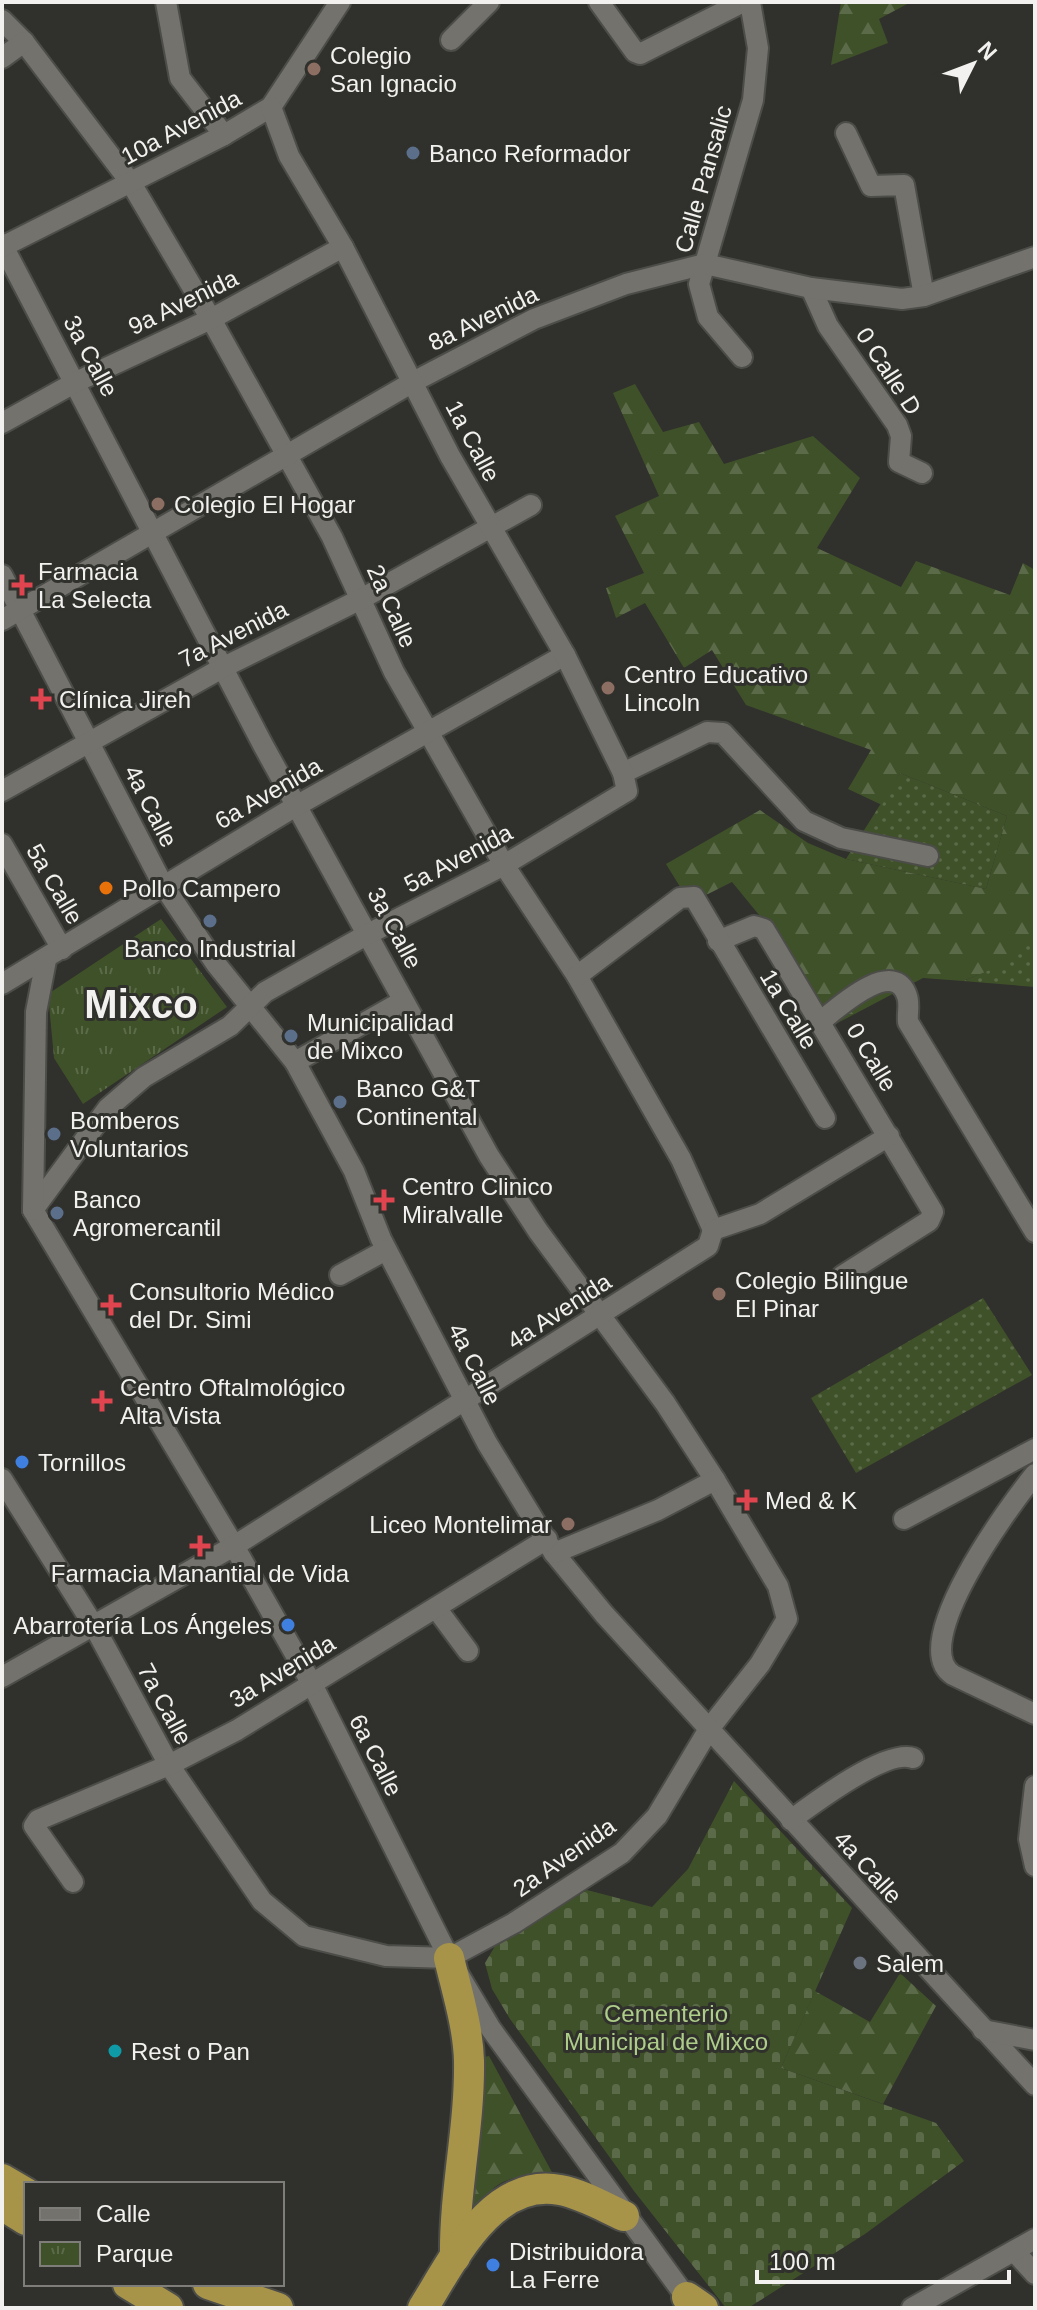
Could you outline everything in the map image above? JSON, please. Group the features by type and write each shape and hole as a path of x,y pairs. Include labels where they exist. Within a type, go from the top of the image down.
{"highway":[{"path":"444,1967 469,2059 468,2102 454,2207 455,2257"},
{"path":"2,2179 24,2192"},
{"path":"423,2308 455,2257 494,2209 529,2190 572,2193 624,2216"},
{"path":"2,2205 24,2219"},
{"path":"131,2286 168,2308"},
{"path":"192,2286 226,2308"},
{"path":"214,2286 278,2308"}],"street":[{"path":"166,2 180,78 224,135"},
{"name":"10a Avenida","path":"3,246 224,135 271,107 340,2"},
{"path":"451,40 489,2"},
{"path":"599,2 635,52 640,54 743,2"},
{"name":"Calle Pansalic","path":"742,357 708,317 701,301 699,284 753,100 758,48 750,2"},
{"name":"2a Calle","path":"2,20 24,42 131,183 211,319 332,537 394,672 504,865 577,976 681,1159 713,1230"},
{"path":"2,58 24,42"},
{"name":"1a Calle","path":"271,107 289,156 343,247 490,527 565,655 623,773"},
{"path":"846,133 871,186 904,185 924,296"},
{"name":"3a Calle","path":"3,246 296,806 489,1156 538,1231 601,1313 715,1480 778,1586 786,1608"},
{"name":"9a Avenida","path":"2,423 76,382 211,319 343,247"},
{"name":"8a Avenida","path":"10,615 413,382 534,319 626,284 705,264 811,288 880,299 924,296 1035,257"},
{"name":"0 Calle D","path":"811,288 828,326 897,425 901,436 899,462 922,473"},
{"name":"7a Avenida","path":"2,791 224,667 361,599 531,505"},
{"name":"4a Calle","path":"2,575 10,615 88,741 163,885 216,964 295,1062 354,1171 386,1250 465,1403 550,1546 709,1729 1035,2085"},
{"name":"6a Avenida","path":"6,982 296,806 565,655"},
{"path":"623,773 707,732 723,733 804,821 821,832 928,856"},
{"name":"5a Avenida","path":"33,1210 124,1093 230,1026 265,992 368,934 504,865 621,796 627,791 623,773"},
{"name":"5a Calle","path":"2,844 54,954 36,1012 33,1210"},
{"name":"1a Calle","path":"577,976 680,898 694,897 825,1118"},
{"name":"0 Calle","path":"718,941 760,925 889,1136 933,1218 842,1276"},
{"path":"6,982 36,1012"},
{"path":"820,1022 866,985 895,984 903,990 907,996 908,1022 1035,1232"},
{"path":"295,1062 403,1001"},
{"path":"713,1230 760,1214 889,1136"},
{"name":"6a Calle","path":"33,1210 234,1546 312,1684 444,1967 624,2216 695,2304"},
{"name":"4a Avenida","path":"2,1677 234,1546 465,1403 708,1246 713,1230"},
{"path":"340,1275 386,1250"},
{"path":"904,1519 1035,1449"},
{"path":"1035,1474 996,1524 953,1603 939,1657 943,1668 953,1675 1035,1714"},
{"name":"7a Calle","path":"2,1479 94,1626 169,1765 262,1901 304,1936"},
{"name":"3a Avenida","path":"73,1882 34,1826 43,1817 169,1765 237,1730 436,1608 550,1546 658,1510 715,1480"},
{"path":"436,1608 468,1651"},
{"name":"2a Avenida","path":"304,1936 444,1967 622,1853 657,1816 709,1729 760,1664 787,1619 786,1608"},
{"path":"791,1820 877,1766 897,1756 913,1758"},
{"path":"1035,1786 1029,1839 1035,1866"},
{"path":"983,2030 1035,2040"},
{"path":"912,2308 1035,2239"},
{"path":"1014,2251 1035,2274"}],"green space":[{"path":"841,2 911,2 879,19 888,43 831,65"},
{"path":"635,384 663,432 699,422 724,464 813,436 860,478 817,548 901,587 916,561 1010,595 1023,563 1035,570 1035,929 1026,946 995,968 963,981 923,978 830,1027 796,960 732,882 690,903 666,864 760,810 808,843 846,859 986,889 1007,816 900,773 882,805 848,789 871,750 746,705 712,650 684,668 645,603 616,618 606,588 644,573 615,516 659,496 613,393"},
{"path":"900,773 1007,816 986,889 846,859"},
{"path":"161,919 227,1007 83,1104 54,1058 48,994"},
{"path":"1035,929 1035,987 963,981 1013,955"},
{"path":"983,1298 1032,1375 856,1473 811,1398"},
{"name":"Cementerio Municipal de Mixco","path":"734,1781 852,1908 781,2068 936,2123 964,2161 865,2234 748,2308 726,2308 634,2191 510,2019 492,1989 485,1963 498,1941 587,1890 652,1907 688,1869"},
{"path":"900,1973 936,2006 883,2104 781,2068 815,1991 870,2022"},
{"path":"489,2056 554,2176 509,2180 495,2187 471,2211 484,2057"}],"place":[{"name":"Colegio San Ignacio","path":"314,69"},
{"name":"Banco Reformador","path":"413,153"},
{"name":"Colegio El Hogar","path":"158,504"},
{"name":"Farmacia La Selecta","path":"22,585"},
{"name":"Centro Educativo Lincoln","path":"608,688"},
{"name":"Clínica Jireh","path":"41,699"},
{"name":"Pollo Campero","path":"106,888"},
{"name":"Banco Industrial","path":"210,921"},
{"name":"Municipalidad de Mixco","path":"291,1036"},
{"name":"Banco G&T Continental","path":"340,1102"},
{"name":"Bomberos Voluntarios","path":"54,1134"},
{"name":"Centro Clinico Miralvalle","path":"384,1200"},
{"name":"Banco Agromercantil","path":"57,1213"},
{"name":"Colegio Bilingue El Pinar","path":"719,1294"},
{"name":"Consultorio Médico del Dr. Simi","path":"111,1305"},
{"name":"Centro Oftalmológico Alta Vista","path":"102,1401"},
{"name":"Tornillos","path":"22,1462"},
{"name":"Med & K","path":"747,1500"},
{"name":"Liceo Montelimar","path":"568,1524"},
{"name":"Farmacia Manantial de Vida","path":"200,1546"},
{"name":"Abarrotería Los Ángeles","path":"288,1625"},
{"name":"Salem","path":"860,1963"},
{"name":"Rest o Pan","path":"115,2051"},
{"name":"Distribuidora La Ferre","path":"493,2265"}],"district":[{"name":"Mixco","path":"141,1004"}]}
